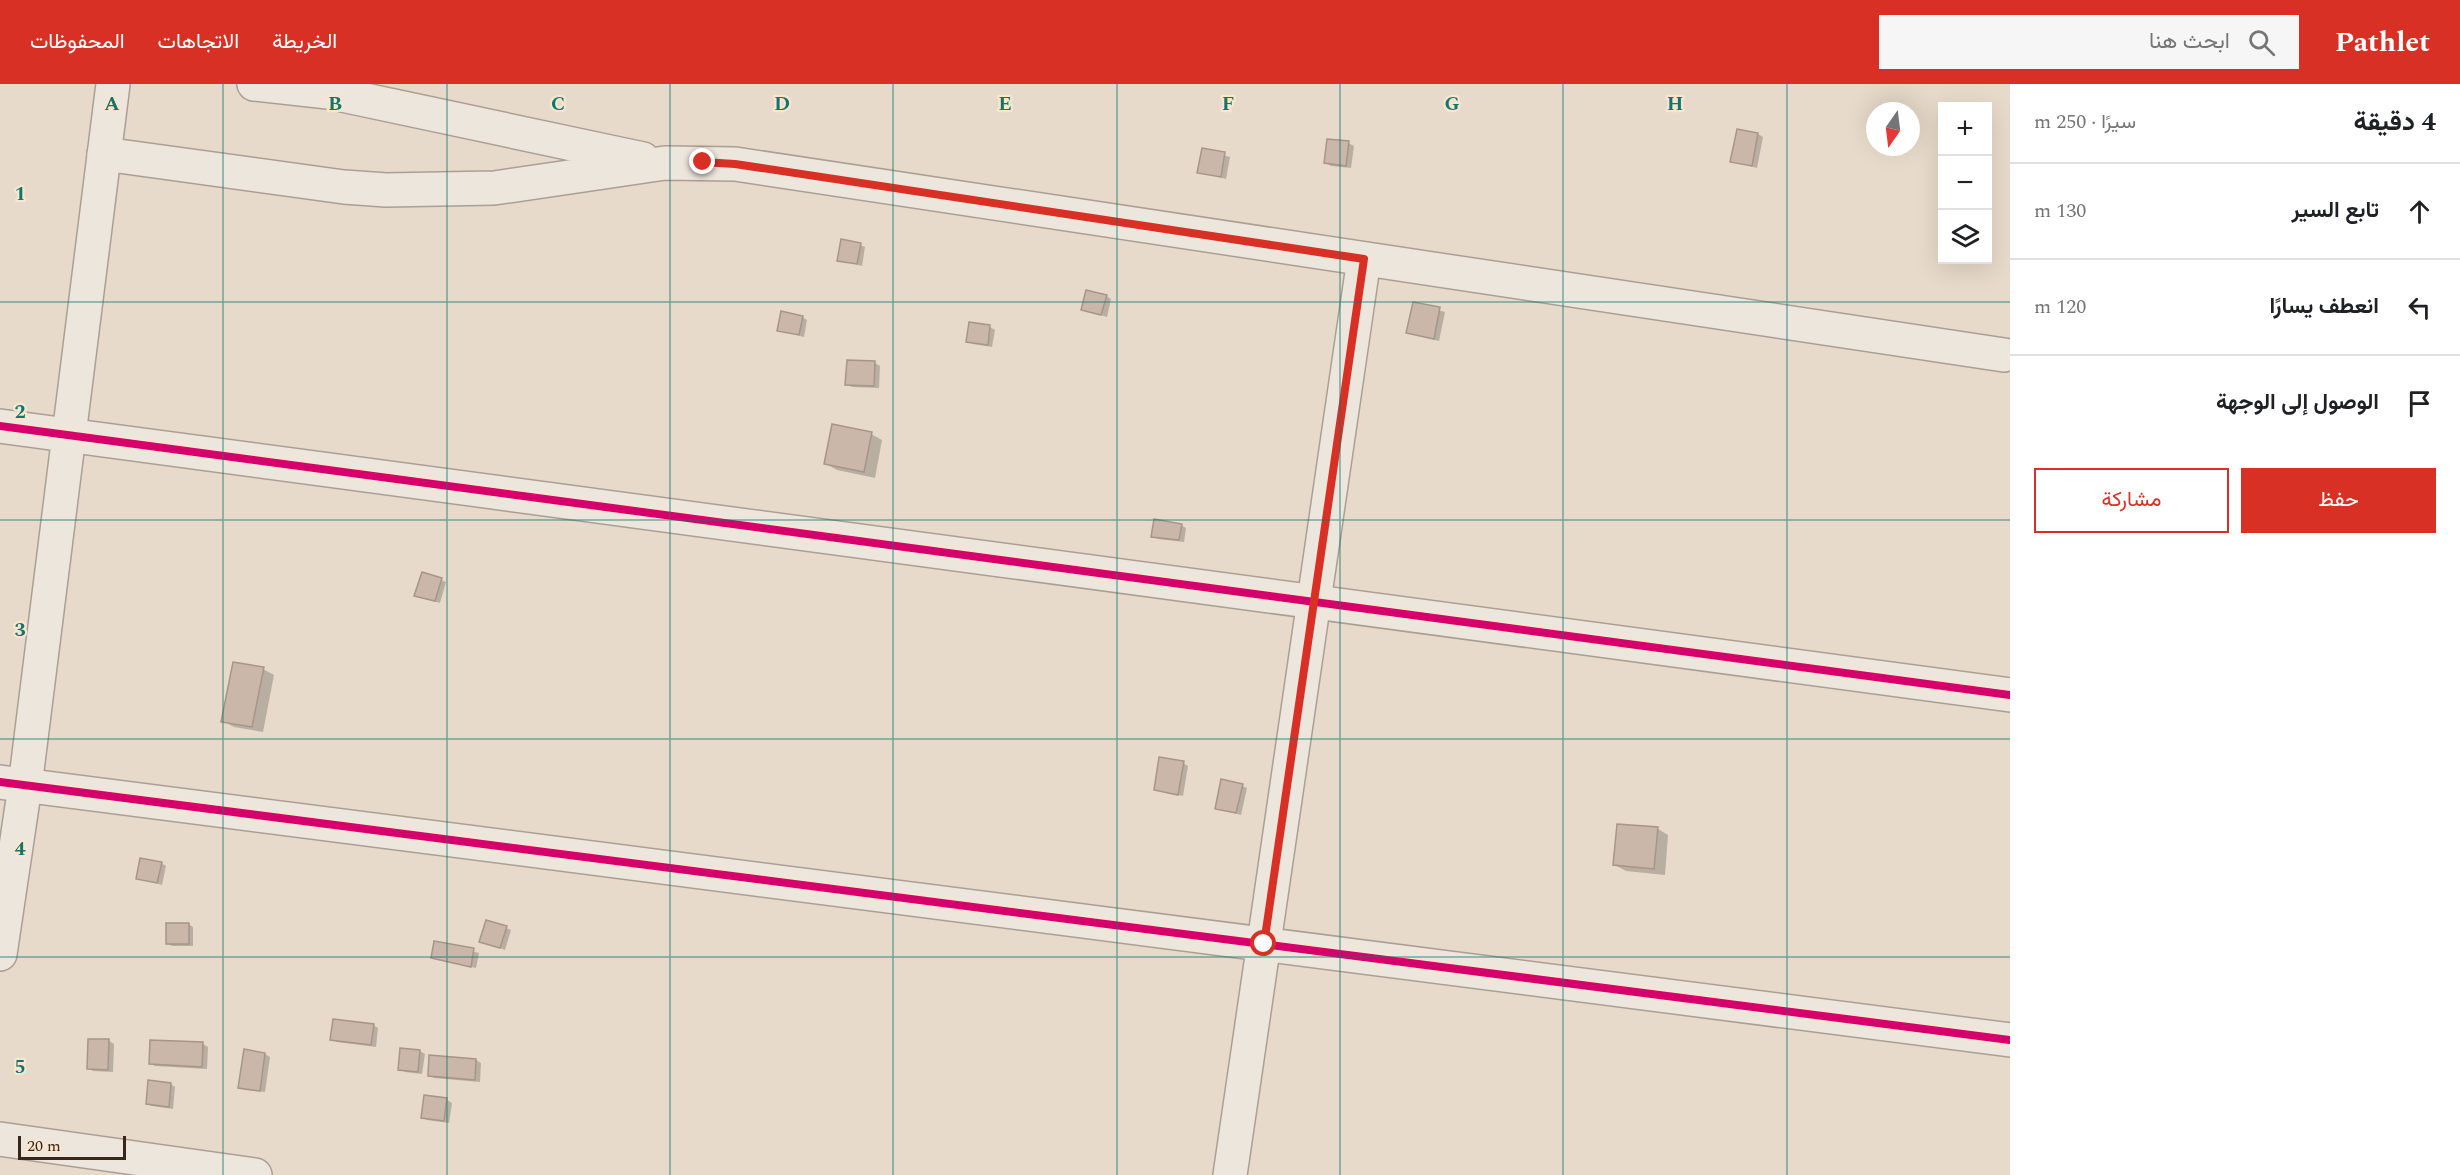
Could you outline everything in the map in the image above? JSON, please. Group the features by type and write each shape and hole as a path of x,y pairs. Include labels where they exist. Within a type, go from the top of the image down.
{"street":[{"path":"0,954 13,784 69,435 113,84"},
{"path":"254,84 328,92 665,164"},
{"path":"104,154 333,186 386,190 495,188 665,164 735,164 2004,355"},
{"path":"1230,1175 1364,259"},
{"path":"0,426 2010,695"},
{"path":"13,784 2010,1040"},
{"path":"0,1139 255,1175"}],"building":[{"path":"1737,129 1758,133 1752,166 1730,162"},
{"path":"1327,139 1349,141 1346,166 1324,163"},
{"path":"1202,148 1225,152 1221,177 1197,173"},
{"path":"841,239 861,243 857,264 837,261"},
{"path":"1086,290 1107,295 1101,315 1081,310"},
{"path":"1413,302 1440,307 1434,339 1406,333"},
{"path":"781,311 803,316 799,335 777,331"},
{"path":"969,322 990,325 988,345 966,342"},
{"path":"847,360 875,361 874,386 845,385"},
{"path":"832,424 872,432 864,472 824,464"},
{"path":"1154,519 1182,524 1179,540 1151,537"},
{"path":"422,572 442,578 435,601 414,596"},
{"path":"233,662 264,667 252,727 221,722"},
{"path":"1159,757 1184,761 1178,795 1154,790"},
{"path":"1221,779 1243,784 1236,813 1215,809"},
{"path":"1617,824 1658,827 1654,869 1613,865"},
{"path":"140,858 162,862 157,883 136,879"},
{"path":"486,920 507,926 500,948 479,942"},
{"path":"166,923 189,923 189,944 166,944"},
{"path":"434,941 474,948 471,967 431,958"},
{"path":"333,1019 374,1024 371,1045 330,1040"},
{"path":"88,1039 109,1039 108,1070 87,1069"},
{"path":"150,1040 203,1042 202,1067 149,1064"},
{"path":"400,1048 420,1050 418,1072 398,1070"},
{"path":"244,1049 265,1053 260,1091 238,1088"},
{"path":"429,1055 476,1059 475,1080 428,1076"},
{"path":"148,1080 171,1083 169,1107 146,1104"},
{"path":"424,1095 447,1098 444,1121 421,1118"}],"cycle path":[{"path":"0,426 2010,695"},
{"path":"0,782 2010,1040"}],"route":[{"path":"703,162 735,164 1364,259 1264,944"}]}
